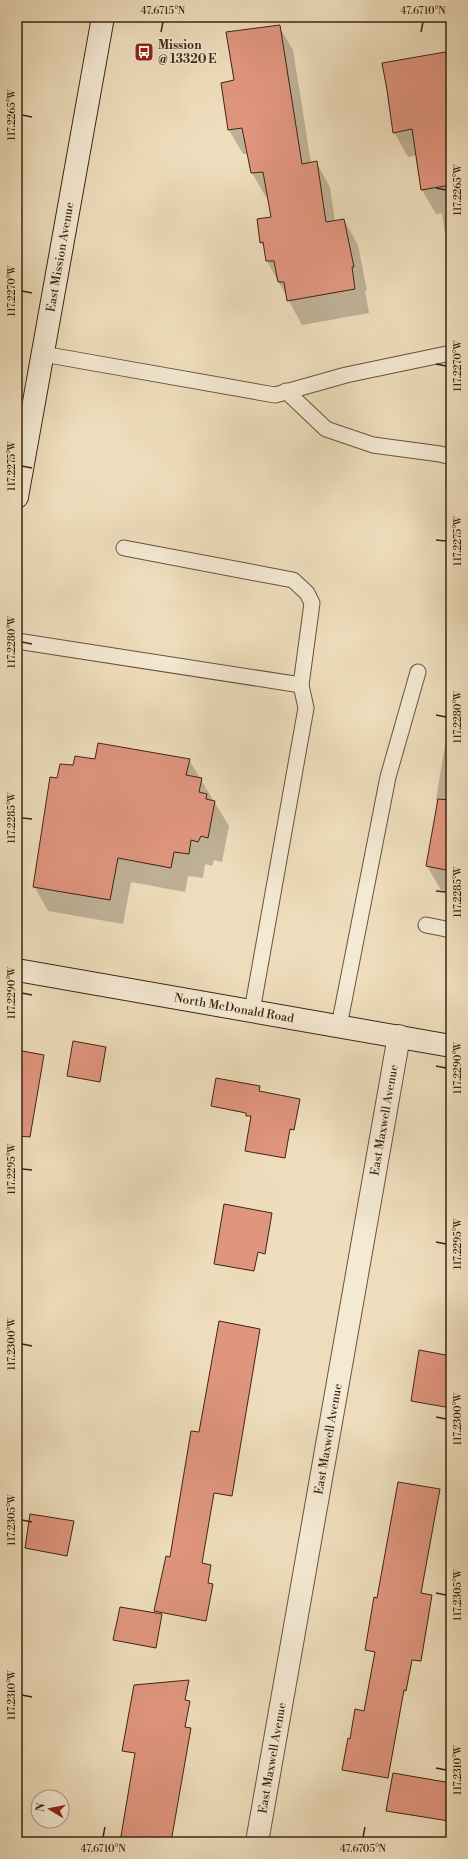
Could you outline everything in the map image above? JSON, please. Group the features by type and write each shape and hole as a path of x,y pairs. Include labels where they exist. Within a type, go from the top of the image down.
{"street":[{"name":"East Mission Avenue","path":"17,497 103,17"},
{"name":"North McDonald Road","path":"17,970 451,1046"},
{"name":"East Maxwell Avenue","path":"257,1842 399,1036"}],"lane":[{"path":"43,354 275,395 346,375 451,352"},
{"path":"286,392 326,429 373,446 440,454 451,457"},
{"path":"124,548 293,580 307,593 312,603 301,685 306,708 252,1011"},
{"path":"17,641 301,685"},
{"path":"339,1026 388,777 418,672"},
{"path":"426,925 451,930"}],"building":[{"path":"280,25 302,164 317,161 326,222 344,219 354,267 352,267 355,289 287,301 284,282 278,282 274,261 266,261 263,242 260,243 257,219 271,217 263,172 251,173 242,128 228,130 221,83 234,80 226,32"},
{"path":"451,51 451,185 421,190 412,129 393,133 382,63"},
{"path":"98,743 190,759 186,775 202,778 199,792 207,794 206,799 215,801 208,838 201,836 198,842 191,840 189,854 174,852 171,868 118,858 110,900 33,887 50,777 57,778 60,764 73,765 75,756 95,759"},
{"path":"438,799 451,800 451,871 426,866"},
{"path":"73,1041 106,1047 100,1082 67,1076"},
{"path":"17,1050 44,1055 30,1137 17,1136"},
{"path":"216,1078 260,1086 259,1091 300,1099 294,1130 290,1129 285,1158 245,1151 251,1116 246,1116 246,1113 211,1106"},
{"path":"224,1204 272,1213 265,1254 258,1252 254,1271 214,1264"},
{"path":"219,1321 260,1329 232,1496 214,1493 202,1563 211,1565 208,1583 213,1584 206,1621 154,1611 166,1556 170,1557 191,1431 199,1432"},
{"path":"419,1350 451,1356 451,1408 411,1401"},
{"path":"398,1482 440,1489 421,1593 432,1595 421,1661 412,1660 406,1691 404,1690 388,1778 342,1770 348,1738 350,1739 355,1709 364,1711 375,1652 365,1650 374,1597 377,1598"},
{"path":"30,1514 74,1521 67,1556 25,1548"},
{"path":"120,1607 162,1614 156,1648 113,1640"},
{"path":"189,1680 185,1700 190,1701 185,1727 191,1728 171,1842 120,1842 135,1753 122,1751 134,1685"},
{"path":"393,1773 451,1783 451,1809 449,1821 386,1811"}],"place":[{"name":"Mission @ 13320 E","path":"144,52"}]}
